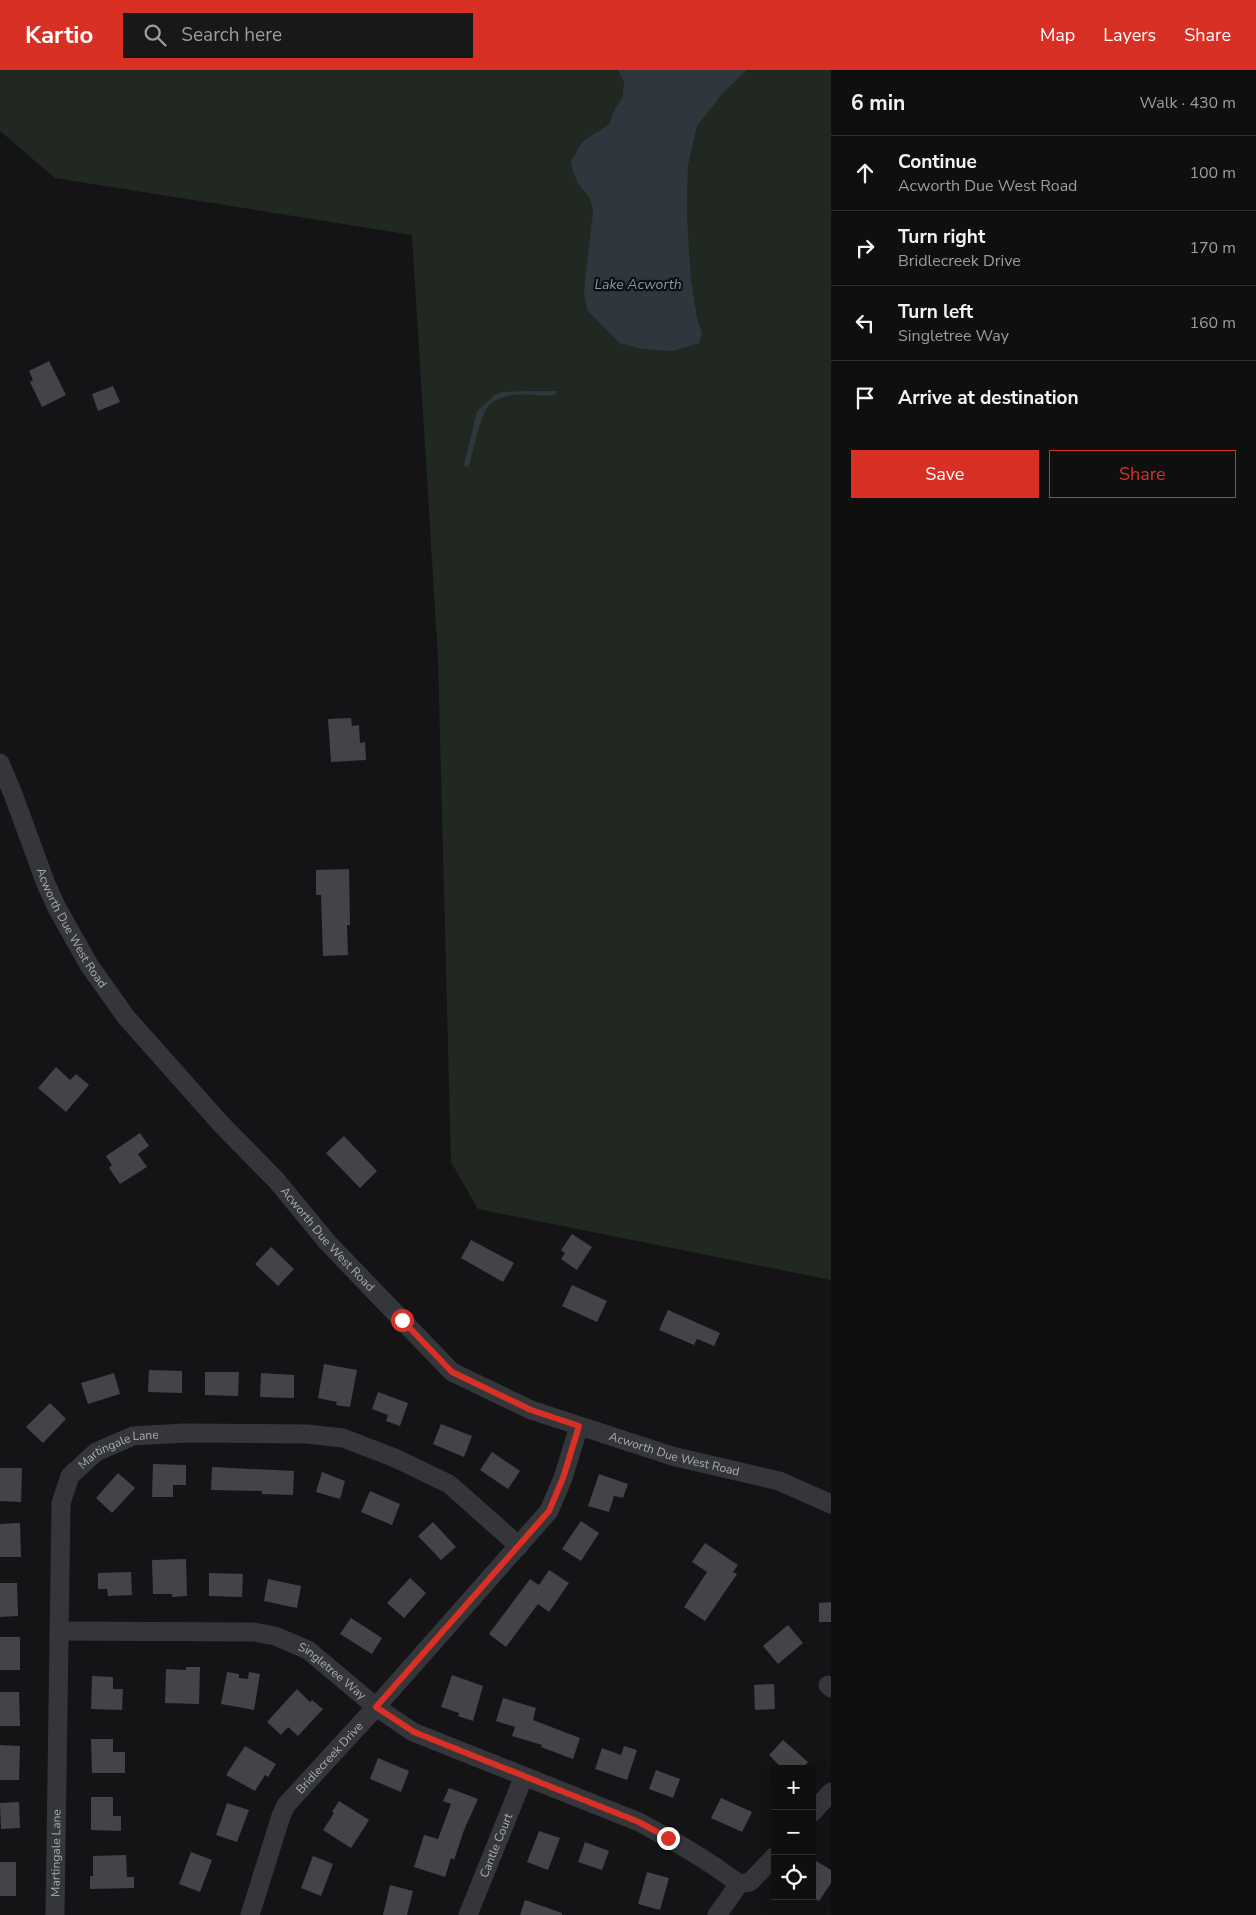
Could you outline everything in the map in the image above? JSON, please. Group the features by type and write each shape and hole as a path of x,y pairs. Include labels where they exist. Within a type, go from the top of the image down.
{"street":[{"name":"Acworth Due West Road","path":"0,764 57,908 89,965 126,1017 221,1124 276,1180 328,1243 452,1372 531,1410 672,1456 778,1481 831,1504"},
{"name":"Bridlecreek Drive","path":"250,1915 286,1805 376,1707 549,1511 563,1478 579,1426"},
{"name":"Martingale Lane","path":"56,1915 61,1503 70,1476 96,1452 133,1436 184,1433 308,1434 343,1438 395,1458 448,1484 519,1546"},
{"name":"Singletree Way","path":"59,1631 254,1632 275,1636 308,1650 376,1707 414,1732 639,1822 668,1838 740,1884"},
{"name":"Cantle Court","path":"468,1915 524,1776"},
{"path":"815,1810 831,1792"},
{"path":"717,1915 740,1884 750,1882 771,1860"}],"shaded area":[{"path":"0,70 618,70 624,83 622,98 615,108 609,124 583,141 579,185 590,198 593,212 587,310 619,343 702,333 697,317 691,279 687,214 688,166 697,126 723,93 747,70 831,70 831,1280 478,1209 451,1162 438,658 412,235 55,178 0,131"}],"water":[{"name":"Lake Acworth","path":"618,70 747,70 723,93 697,126 688,166 687,214 691,279 697,317 702,333 699,343 673,351 643,349 619,343 587,310 584,291 593,212 590,198 579,185 573,172 571,161 583,141 609,124 615,108 622,98 624,83"},
{"path":"557,391 556,395 545,396 510,395 491,403 487,407 481,422 469,466 465,467 477,411 495,395 502,392"}],"building":[{"path":"49,361 66,395 42,407 30,382 33,380 29,371"},
{"path":"113,386 120,402 98,411 92,394"},
{"path":"351,718 352,726 359,725 360,743 365,742 366,760 331,762 328,719"},
{"path":"349,869 350,925 347,925 348,955 323,956 321,895 316,895 316,870"},
{"path":"56,1067 70,1080 76,1074 89,1085 66,1112 38,1088"},
{"path":"140,1133 149,1146 138,1154 147,1167 120,1184 109,1168 112,1165 106,1156"},
{"path":"344,1136 377,1171 360,1188 326,1153"},
{"path":"572,1234 592,1247 577,1270 561,1259 565,1253 561,1250"},
{"path":"471,1240 514,1263 503,1282 461,1258"},
{"path":"271,1247 294,1269 278,1286 255,1264"},
{"path":"572,1285 607,1301 597,1322 562,1306"},
{"path":"668,1310 720,1333 714,1346 697,1339 694,1345 659,1330"},
{"path":"324,1364 357,1370 350,1407 336,1405 337,1402 318,1398"},
{"path":"149,1370 182,1371 182,1393 148,1392"},
{"path":"205,1372 239,1372 238,1396 205,1395"},
{"path":"114,1373 120,1394 88,1404 81,1383"},
{"path":"261,1373 294,1375 294,1398 260,1397"},
{"path":"378,1392 408,1403 400,1426 386,1421 388,1415 372,1409"},
{"path":"50,1403 66,1419 43,1443 26,1427"},
{"path":"441,1424 472,1436 464,1457 433,1444"},
{"path":"492,1452 520,1471 508,1489 480,1470"},
{"path":"153,1464 186,1465 186,1485 173,1485 173,1497 152,1497"},
{"path":"212,1467 294,1471 293,1495 262,1494 262,1491 211,1490"},
{"path":"0,1468 22,1468 21,1502 0,1501"},
{"path":"322,1472 345,1481 340,1499 316,1492"},
{"path":"118,1473 135,1488 112,1513 96,1498"},
{"path":"599,1474 628,1484 623,1498 614,1496 609,1512 588,1506"},
{"path":"370,1491 400,1504 392,1525 361,1512"},
{"path":"581,1521 599,1533 581,1561 562,1549"},
{"path":"433,1522 456,1547 441,1560 418,1536"},
{"path":"20,1523 21,1557 0,1557 0,1524"},
{"path":"705,1543 738,1565 733,1572 737,1574 705,1621 684,1607 707,1572 692,1562"},
{"path":"186,1559 187,1596 172,1597 172,1594 153,1594 152,1560"},
{"path":"549,1570 569,1583 549,1612 538,1604 506,1647 489,1634 530,1579 539,1585"},
{"path":"131,1572 132,1595 108,1596 107,1589 98,1589 98,1573"},
{"path":"209,1573 243,1574 242,1597 209,1596"},
{"path":"410,1578 426,1593 404,1618 387,1603"},
{"path":"268,1579 301,1586 297,1608 264,1601"},
{"path":"0,1583 17,1583 18,1616 0,1617"},
{"path":"831,1602 831,1622 819,1622 819,1603"},
{"path":"351,1618 382,1638 372,1654 340,1634"},
{"path":"788,1625 803,1643 778,1664 763,1646"},
{"path":"0,1637 20,1637 20,1670 0,1670"},
{"path":"186,1667 200,1667 199,1704 165,1703 166,1669 186,1670"},
{"path":"227,1672 239,1674 239,1678 248,1679 249,1672 260,1674 254,1710 221,1704"},
{"path":"452,1675 483,1686 473,1721 458,1716 459,1713 441,1707"},
{"path":"92,1676 113,1677 113,1689 123,1689 122,1710 91,1709"},
{"path":"774,1684 775,1709 755,1710 754,1685"},
{"path":"297,1689 310,1702 312,1700 323,1709 298,1736 288,1727 281,1735 267,1722"},
{"path":"0,1692 19,1692 20,1726 0,1726"},
{"path":"503,1698 536,1708 533,1720 580,1738 573,1759 541,1747 542,1745 512,1736 515,1727 496,1721"},
{"path":"91,1739 113,1739 113,1752 125,1752 125,1773 92,1773"},
{"path":"783,1740 808,1762 805,1765 779,1765 769,1755"},
{"path":"0,1745 20,1746 19,1780 0,1780"},
{"path":"245,1746 276,1764 268,1777 265,1775 255,1791 226,1775"},
{"path":"624,1746 637,1750 627,1780 595,1769 602,1748 621,1755"},
{"path":"378,1758 409,1771 401,1792 370,1779"},
{"path":"656,1770 680,1779 673,1798 649,1789"},
{"path":"449,1788 478,1799 464,1830 454,1860 451,1858 445,1877 414,1867 424,1835 438,1839 451,1804 443,1801"},
{"path":"91,1797 113,1797 113,1816 121,1816 121,1831 91,1830"},
{"path":"721,1798 752,1812 742,1832 711,1818"},
{"path":"339,1801 369,1820 351,1848 323,1830"},
{"path":"19,1802 20,1828 1,1829 0,1803"},
{"path":"227,1803 249,1810 237,1842 216,1835"},
{"path":"539,1831 560,1838 548,1870 527,1862"},
{"path":"585,1842 609,1851 602,1870 578,1862"},
{"path":"191,1852 212,1860 200,1892 179,1884"},
{"path":"126,1855 127,1877 134,1877 134,1888 90,1889 90,1876 93,1876 93,1856"},
{"path":"313,1856 333,1864 321,1896 301,1888"},
{"path":"816,1861 831,1870 831,1883 819,1901 816,1899"},
{"path":"0,1862 16,1862 16,1896 0,1896"},
{"path":"647,1872 669,1878 660,1910 638,1904"},
{"path":"390,1885 413,1891 407,1915 383,1915"},
{"path":"525,1900 562,1913 562,1915 520,1915"}],"route":[{"path":"402,1320 452,1372 531,1410 579,1426 563,1478 549,1511 376,1707 414,1732 639,1822 668,1838"}]}
